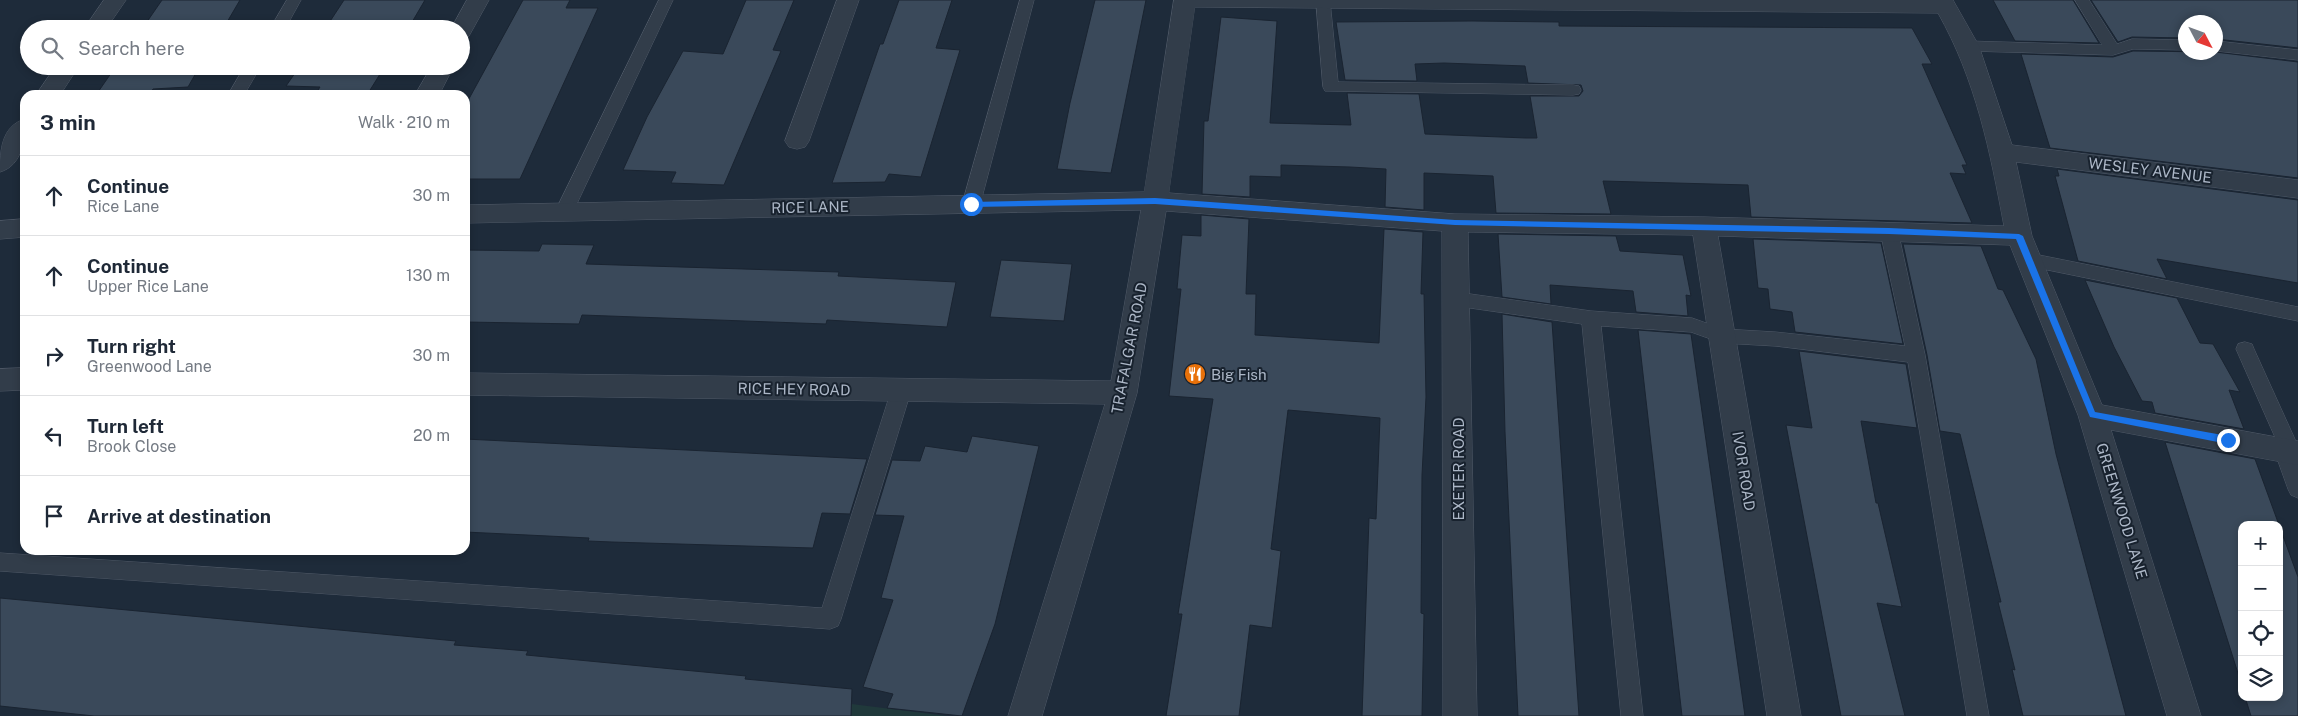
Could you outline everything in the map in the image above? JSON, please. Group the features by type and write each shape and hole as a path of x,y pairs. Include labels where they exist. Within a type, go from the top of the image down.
{"street":[{"path":"101,20 115,0"},
{"path":"467,20 478,0"},
{"path":"797,141 848,0"},
{"path":"1185,0 1944,3"},
{"name":"TRAFALGAR ROAD","path":"1025,716 1123,393 1155,201 1185,0"},
{"name":"GREENWOOD LANE","path":"1944,3 1968,46 1985,93 2002,152 2024,248 2092,415 2184,716"},
{"path":"51,90 62,75"},
{"path":"430,90 438,75"},
{"path":"0,163 20,134"},
{"name":"WESLEY AVENUE","path":"2002,152 2298,189"},
{"name":"RICE LANE","path":"470,214 1155,201 1455,223 1704,226 1889,231 2024,248"},
{"name":"EXETER ROAD","path":"1455,223 1460,716"},
{"name":"IVOR ROAD","path":"1704,226 1784,716"},
{"path":"0,230 20,228"},
{"path":"0,380 20,380"},
{"name":"RICE HEY ROAD","path":"470,384 1123,393"},
{"path":"2092,415 2291,452"}],"lane":[{"path":"282,20 294,0"},
{"path":"564,212 666,0"},
{"path":"971,204 1027,0"},
{"path":"2082,0 2113,50"},
{"path":"1323,1 1331,87 1573,90"},
{"path":"1968,46 2113,50 2132,44 2178,46"},
{"path":"2223,46 2298,55"},
{"path":"239,90 248,75"},
{"path":"1889,231 1916,355 1978,716"},
{"path":"2024,248 2298,314"},
{"path":"1456,299 1591,318 1692,325 1722,336 1775,339 1916,355"},
{"path":"1591,318 1632,716"},
{"path":"2245,349 2291,452 2298,489"},
{"path":"0,562 830,620 901,390"}],"green space":[{"path":"820,700 947,716 815,716"}],"building":[{"path":"162,0 240,0 228,20 148,20"},
{"path":"344,0 425,0 413,20 331,20"},
{"path":"523,0 570,0 566,8 598,8 520,179 470,179 470,97"},
{"path":"746,0 794,0 773,50 781,51 724,185 671,183 676,172 623,170 647,117 683,51 723,54"},
{"path":"899,0 952,0 936,48 960,50 921,177 889,174 885,182 832,183 880,44 883,44"},
{"path":"1095,0 1146,0 1111,173 1057,169 1070,103"},
{"path":"1993,0 2073,0 2099,43 2015,41"},
{"path":"2091,0 2298,0 2298,48 2223,40 2223,15 2178,15 2178,38 2132,37 2118,42"},
{"path":"1221,17 1277,21 1270,123 1351,125 1347,93 1419,94 1425,134 1526,138 1537,138 1530,96 1579,96 1583,91 1581,85 1528,83 1525,66 1444,63 1415,64 1417,81 1345,80 1336,22 1472,21 1559,22 1559,26 1912,28 1932,64 1922,64 1967,165 1962,165 1966,174 1950,173 1972,223 1751,217 1748,185 1603,181 1611,214 1496,213 1493,176 1424,173 1424,210 1385,207 1386,169 1350,167 1281,165 1281,177 1250,176 1250,197 1202,194 1204,121 1208,121"},
{"path":"2133,51 2178,52 2178,60 2223,60 2223,53 2298,62 2298,178 2050,148 2021,54 2113,57"},
{"path":"110,75 195,75 188,87 152,90 99,90"},
{"path":"294,75 379,75 370,90 318,90 320,87 286,86"},
{"path":"2057,169 2298,200 2298,283 2157,259 2167,279 2078,261 2055,176 2059,176"},
{"path":"1201,215 1249,219 1246,294 1256,294 1255,335 1379,343 1384,229 1423,232 1421,294 1424,294 1426,397 1422,475 1421,613 1424,614 1422,716 1362,716 1369,518 1376,519 1380,418 1288,410 1271,549 1281,551 1272,628 1250,625 1239,716 1166,716 1182,614 1178,614 1213,399 1169,396 1181,289 1177,289 1182,235 1201,236"},
{"path":"1498,234 1616,236 1620,251 1683,255 1691,296 1686,295 1688,316 1636,312 1633,291 1550,285 1551,304 1502,297"},
{"path":"1753,239 1881,243 1903,344 1795,332 1792,312 1770,309 1768,289 1758,288"},
{"path":"542,244 594,245 586,264 839,272 838,276 956,282 947,327 827,320 826,324 582,315 579,324 470,322 470,250 539,251"},
{"path":"1903,244 1981,246 1998,289 2003,290 2036,359 2056,454 2126,716 2023,716 2012,669 2015,670 1998,602 2001,602 1960,434 1940,431 1927,355"},
{"path":"1001,260 1072,264 1064,321 990,317"},
{"path":"2085,280 2177,298 2200,343 2213,344 2240,392 2229,390 2244,429 2155,413 2152,402 2142,401 2114,347"},
{"path":"1502,314 1552,322 1579,716 1518,716 1505,432"},
{"path":"1638,330 1691,334 1745,716 1682,716"},
{"path":"1799,351 1906,364 1917,428 1861,421 1876,503 1878,503 1902,607 1877,603 1905,716 1841,716 1786,425 1812,428"},
{"path":"972,436 1039,446 995,624 962,716 887,708 893,694 863,687 893,600 881,598 904,516 875,515 892,460 920,461 925,446 967,452"},
{"path":"470,439 867,459 850,514 822,513 813,548 588,541 589,538 470,532"},
{"path":"2165,442 2255,459 2278,521 2238,521 2238,673"},
{"path":"2283,536 2298,577 2298,716 2251,716 2246,701 2283,701"},
{"path":"0,598 456,641 454,645 528,651 526,655 746,676 745,679 852,689 851,716 94,716 0,706"}],"place":[{"name":"Big Fish","path":"1195,374"}],"route":[{"path":"971,204 1155,201 1455,223 1704,226 2019,236 2092,415 2228,440"}]}
